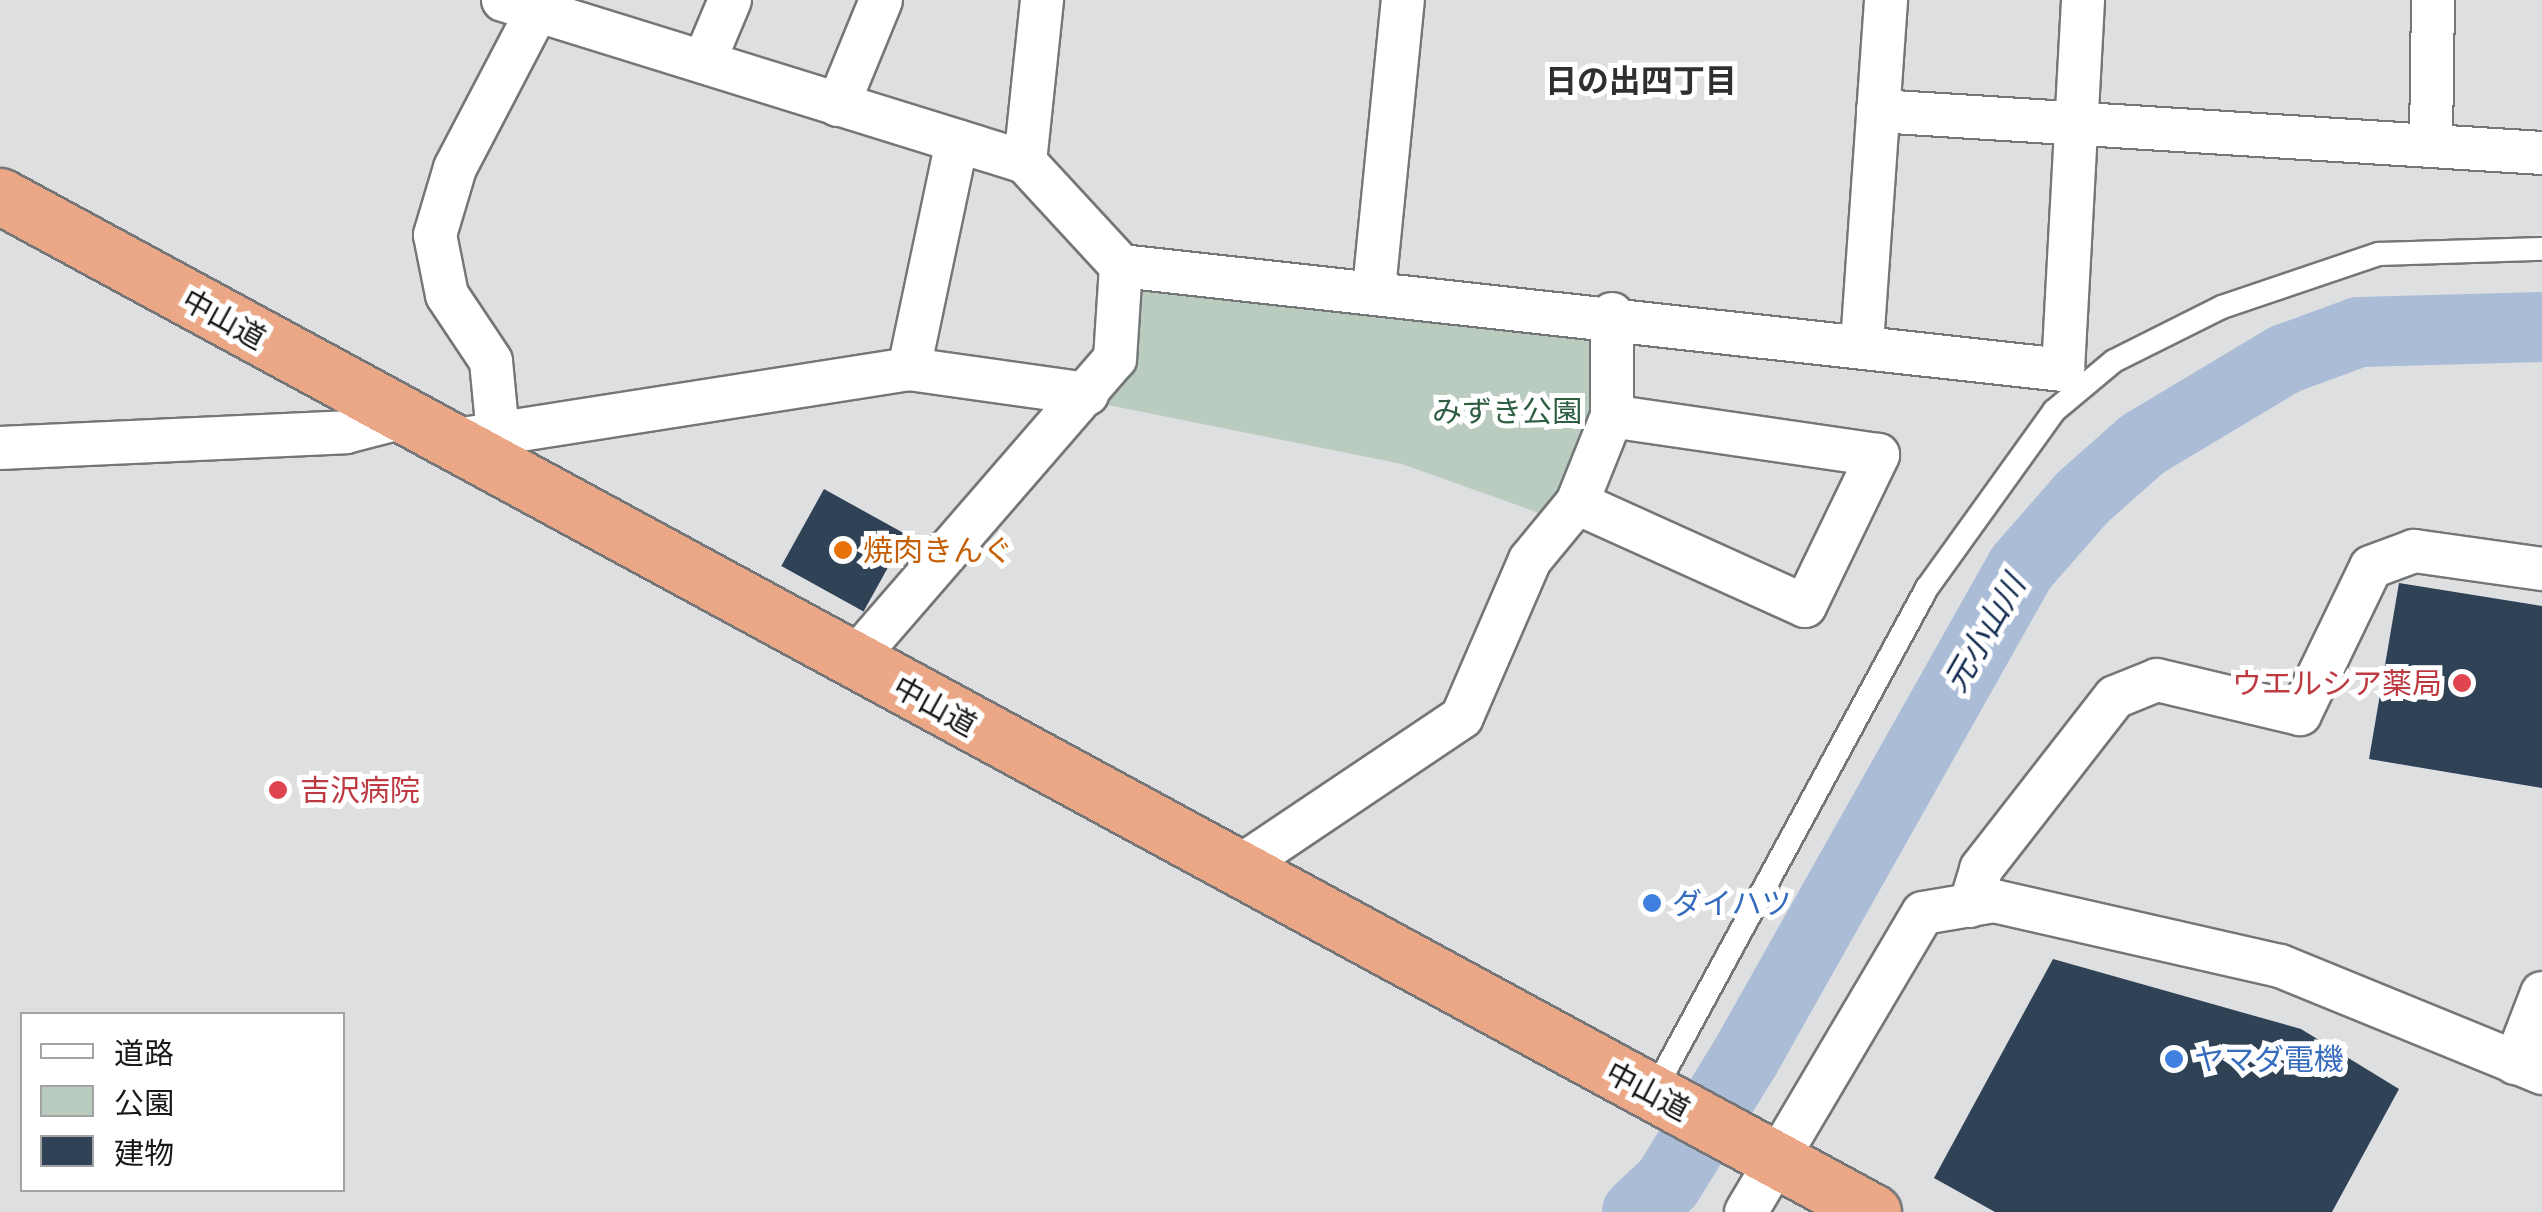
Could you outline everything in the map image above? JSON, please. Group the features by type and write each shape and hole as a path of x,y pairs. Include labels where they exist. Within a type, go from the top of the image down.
{"highway":[{"name":"中山道","path":"0,196 451,431 853,661 1873,1212"}],"street":[{"path":"704,62 730,0"},
{"path":"838,104 882,0"},
{"path":"1026,162 1042,0"},
{"path":"1374,289 1403,0"},
{"path":"1862,344 1886,0"},
{"path":"451,431 491,361 447,296 435,235 455,168 520,5 591,13 704,62 1026,162 1121,266 1612,314 2064,370 2084,0"},
{"path":"2431,142 2433,0"},
{"path":"1878,111 2431,142 2446,151 2542,153"},
{"path":"909,369 956,141"},
{"path":"853,661 1115,359 1121,266"},
{"path":"1236,869 1462,717 1530,560 1577,503 1612,416 1612,314"},
{"path":"0,448 451,431 909,369 1086,394"},
{"path":"1577,503 1805,606 1878,455 1612,416"},
{"path":"1970,906 1981,869 2115,697 2157,680 2300,714 2371,567 2414,552 2542,568"},
{"path":"1746,1212 1923,913 1994,901 2280,966 2528,1068 2542,993"}],"lane":[{"path":"1657,1096 1927,588 2054,411 2114,361 2222,307 2379,254 2542,250"}],"green space":[{"name":"みずき公園","path":"1145,285 1582,334 1596,340 1600,375 1577,470 1539,513 1402,464 1108,405"}],"building":[{"name":"焼肉きんぐ","path":"824,489 906,535 864,612 781,566"},
{"name":"ウエルシア薬局","path":"2399,583 2542,606 2542,788 2369,759"},
{"name":"ヤマダ電機","path":"2053,959 2301,1029 2399,1089 2332,1212 1995,1212 1934,1178"}],"waterway":[{"name":"元小山川","path":"1637,1212 1668,1183 1745,1058 2021,568 2082,498 2143,444 2285,359 2359,332 2542,327"}],"place":[{"name":"焼肉きんぐ","path":"843,550"},
{"name":"ウエルシア薬局","path":"2462,683"},
{"name":"吉沢病院","path":"278,790"},
{"name":"ダイハツ","path":"1652,903"},
{"name":"ヤマダ電機","path":"2174,1059"}],"district":[{"name":"日の出四丁目","path":"1641,80"}]}
